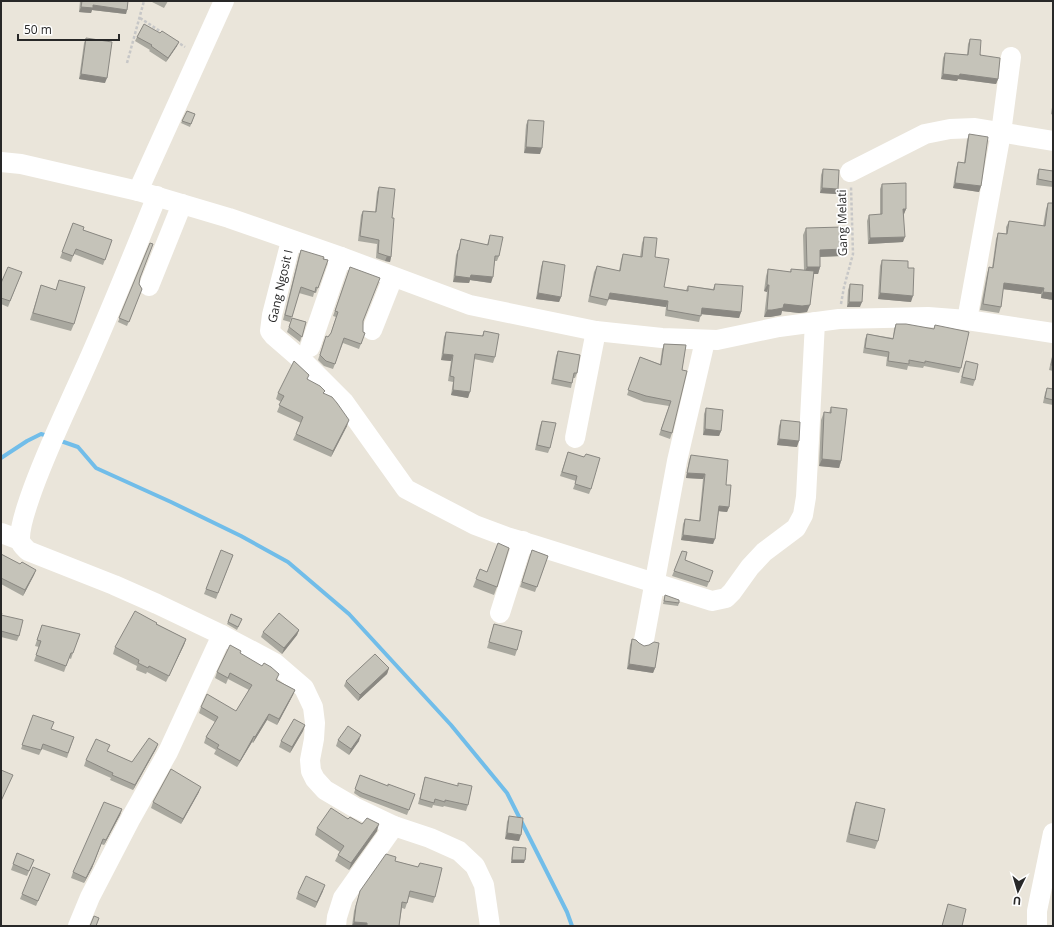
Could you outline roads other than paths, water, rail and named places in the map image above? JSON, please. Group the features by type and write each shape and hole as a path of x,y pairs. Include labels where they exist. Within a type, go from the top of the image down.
{"street":[{"path":"138,191 224,1"},
{"path":"967,320 1001,133 1010,57"},
{"path":"850,172 925,134 950,129 975,128 1053,141"},
{"path":"1,162 21,164 158,196 229,218 291,241 341,257 470,305 596,331 705,341 779,327 839,319 928,318 967,320 1053,333"},
{"path":"158,196 100,334 37,477 27,507 20,540 22,545 28,551 114,585 222,635 275,663 304,688 313,707 315,723 310,760 311,771 315,779 325,790 354,807 394,826 430,838 459,851 475,866 484,885 490,926"},
{"path":"149,286 182,204"},
{"name":"Gang Ngosit I","path":"291,241 272,315 270,331 344,402 406,489 475,525 507,537 523,541"},
{"path":"310,348 341,257"},
{"path":"372,330 393,276"},
{"path":"500,613 523,541 712,601 726,598 757,559 764,552 789,534 800,522 803,515 806,497 814,322"},
{"path":"575,438 596,331"},
{"path":"644,640 677,461 705,341"},
{"path":"1,533 20,540"},
{"path":"78,926 90,897 130,818 168,752 222,635"},
{"path":"336,926 337,917 343,898 394,826"},
{"path":"1037,926 1037,911 1053,832"}],"waterway":[{"path":"1,458 27,441 41,434 48,436"},
{"path":"58,440 78,447 96,468 241,536 288,562 349,614 451,725 507,793 567,912 572,926"}]}
